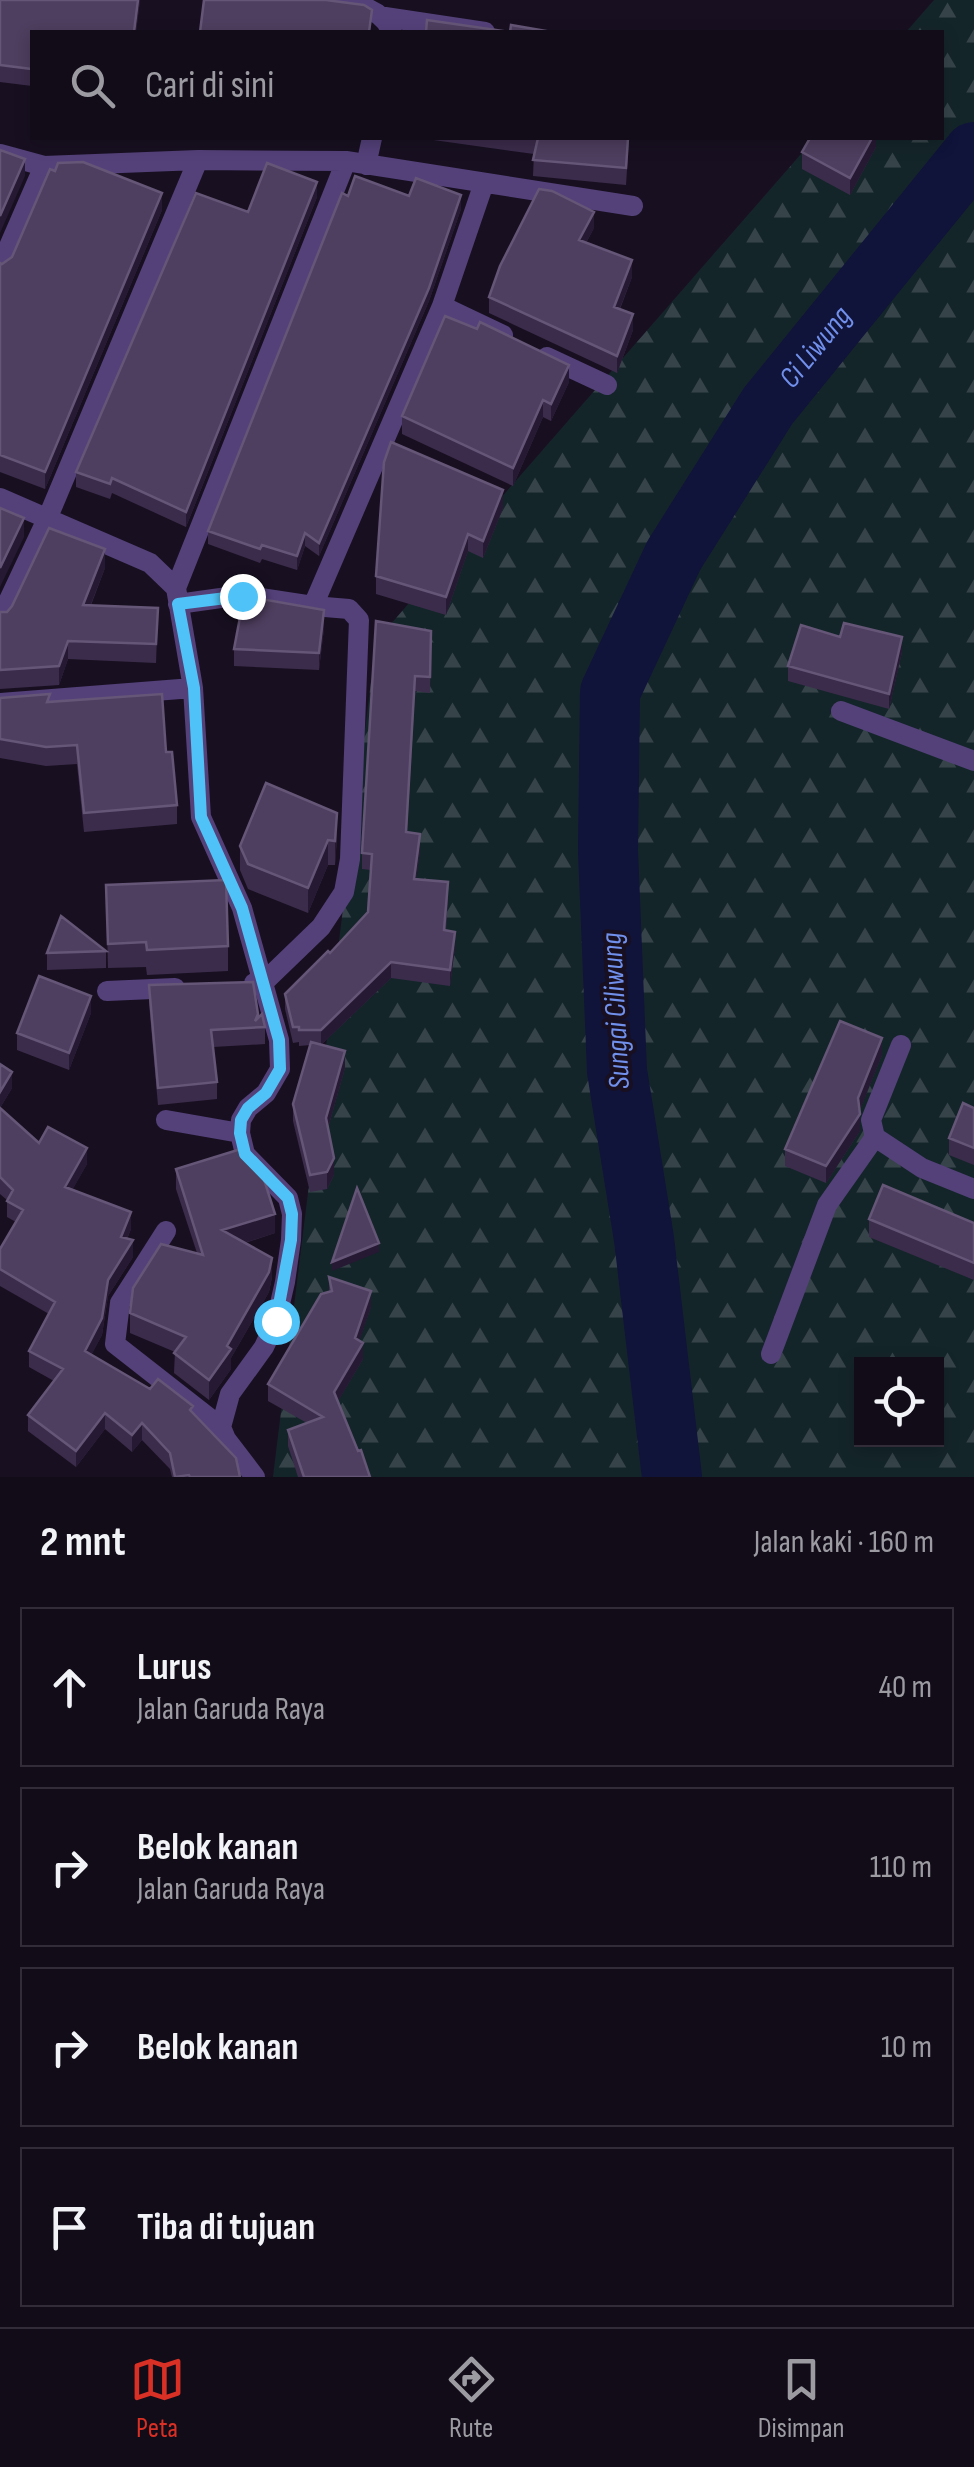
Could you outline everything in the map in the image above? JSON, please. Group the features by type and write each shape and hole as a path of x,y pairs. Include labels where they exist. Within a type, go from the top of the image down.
{"street":[{"path":"309,0 369,8 388,25 457,30"},
{"path":"177,596 356,163 371,140"},
{"path":"0,154 44,166 198,160 356,163 632,206"},
{"path":"0,619 48,517 198,160"},
{"path":"0,267 44,166"},
{"path":"313,606 393,445 484,183"},
{"path":"442,306 607,385"},
{"path":"0,498 150,562 177,596 194,688 201,817 242,908 279,1040 280,1069 266,1093 248,1108 241,1120 240,1133 245,1154 288,1198 292,1214 276,1321 264,1347 230,1394 221,1427"},
{"path":"107,991 263,983 321,927 344,892 350,860 359,620 349,609 242,596 177,596"},
{"path":"0,704 194,688"},
{"path":"841,711 974,761"},
{"path":"771,1354 827,1205 875,1138 872,1120 901,1045"},
{"path":"166,1120 240,1133"},
{"path":"875,1138 922,1168 974,1189"},
{"path":"166,1231 120,1303 114,1344 221,1427 255,1477"}],"green space":[{"path":"934,0 974,0 974,1477 273,1477 376,641 813,140 944,140 944,30 908,30"}],"building":[{"path":"0,0 138,0 134,30 30,30 30,69 0,65"},
{"path":"204,0 326,0 364,5 372,10 369,30 200,30"},
{"path":"427,20 496,30 426,30"},
{"path":"511,25 540,30 510,30"},
{"path":"538,140 628,140 626,168 533,160"},
{"path":"809,140 871,140 850,178 802,152"},
{"path":"0,150 25,159 0,216"},
{"path":"83,162 162,193 45,472 0,455 0,263 12,257 50,169 55,171 58,163"},
{"path":"267,163 317,182 186,512 112,478 110,484 76,472 196,193 248,212"},
{"path":"355,176 409,196 416,178 461,195 429,288 319,543 305,533 297,556 262,545 260,549 208,531 342,193 348,196"},
{"path":"539,189 552,191 594,212 579,240 632,260 614,307 633,314 617,356 489,297 500,266"},
{"path":"445,316 477,329 480,322 569,365 551,404 543,400 513,468 402,416"},
{"path":"391,442 503,490 483,541 468,534 446,597 376,576 384,462"},
{"path":"0,508 24,518 0,568"},
{"path":"49,528 105,549 83,605 158,608 156,644 68,641 59,666 0,670 0,612 7,612 12,606"},
{"path":"244,596 324,610 319,653 234,649"},
{"path":"376,621 431,631 430,677 415,676 406,832 420,834 414,879 448,882 444,930 455,932 450,970 391,962 321,1030 299,1030 293,1027 285,994 368,912 372,854 362,853"},
{"path":"844,623 902,637 889,694 788,666 801,625 840,637"},
{"path":"50,694 47,702 162,694 166,752 172,752 177,805 84,813 77,745 46,747 0,739 0,698"},
{"path":"266,783 337,813 335,841 328,840 308,888 248,864 240,846"},
{"path":"226,880 228,946 147,950 146,942 108,944 106,885"},
{"path":"61,916 106,951 47,953"},
{"path":"39,976 91,996 69,1053 17,1033"},
{"path":"253,982 258,1014 255,1021 262,1014 265,1027 211,1030 217,1082 158,1088 149,985"},
{"path":"840,1021 882,1038 858,1098 860,1114 826,1166 785,1149"},
{"path":"311,1042 345,1051 326,1118 334,1158 327,1172 310,1175 293,1104"},
{"path":"0,1064 12,1072 0,1092"},
{"path":"963,1103 974,1108 974,1148 949,1138"},
{"path":"0,1108 39,1143 48,1127 87,1148 65,1187 131,1212 121,1237 133,1240 108,1280 102,1318 85,1351 150,1389 158,1379 193,1406 190,1410 236,1458 240,1477 175,1477 170,1453 142,1423 132,1435 105,1413 76,1451 28,1415 63,1369 29,1351 55,1302 0,1269 0,1249 23,1210 7,1201 13,1190 0,1177"},
{"path":"241,1149 261,1170 275,1214 222,1230 272,1258 269,1272 227,1346 231,1349 209,1380 174,1353 186,1337 130,1313 133,1288 161,1244 203,1255 176,1169"},
{"path":"883,1185 974,1223 974,1263 869,1219"},
{"path":"357,1188 379,1243 332,1262"},
{"path":"329,1277 371,1291 355,1338 363,1343 334,1392 370,1477 304,1477 288,1430 323,1417 268,1384 321,1294 332,1291"}],"waterway":[{"name":"Sungai Ciliwung","path":"672,1477 644,1239 617,1071 608,851 610,692 674,555 768,406 974,152"}],"route":[{"path":"242,596 178,604 194,688 201,817 242,908 279,1040 280,1069 266,1093 248,1108 241,1120 240,1133 245,1154 288,1198 292,1214 276,1321"}],"water label":[{"name":"Ci Liwung","path":"816,348"}]}
